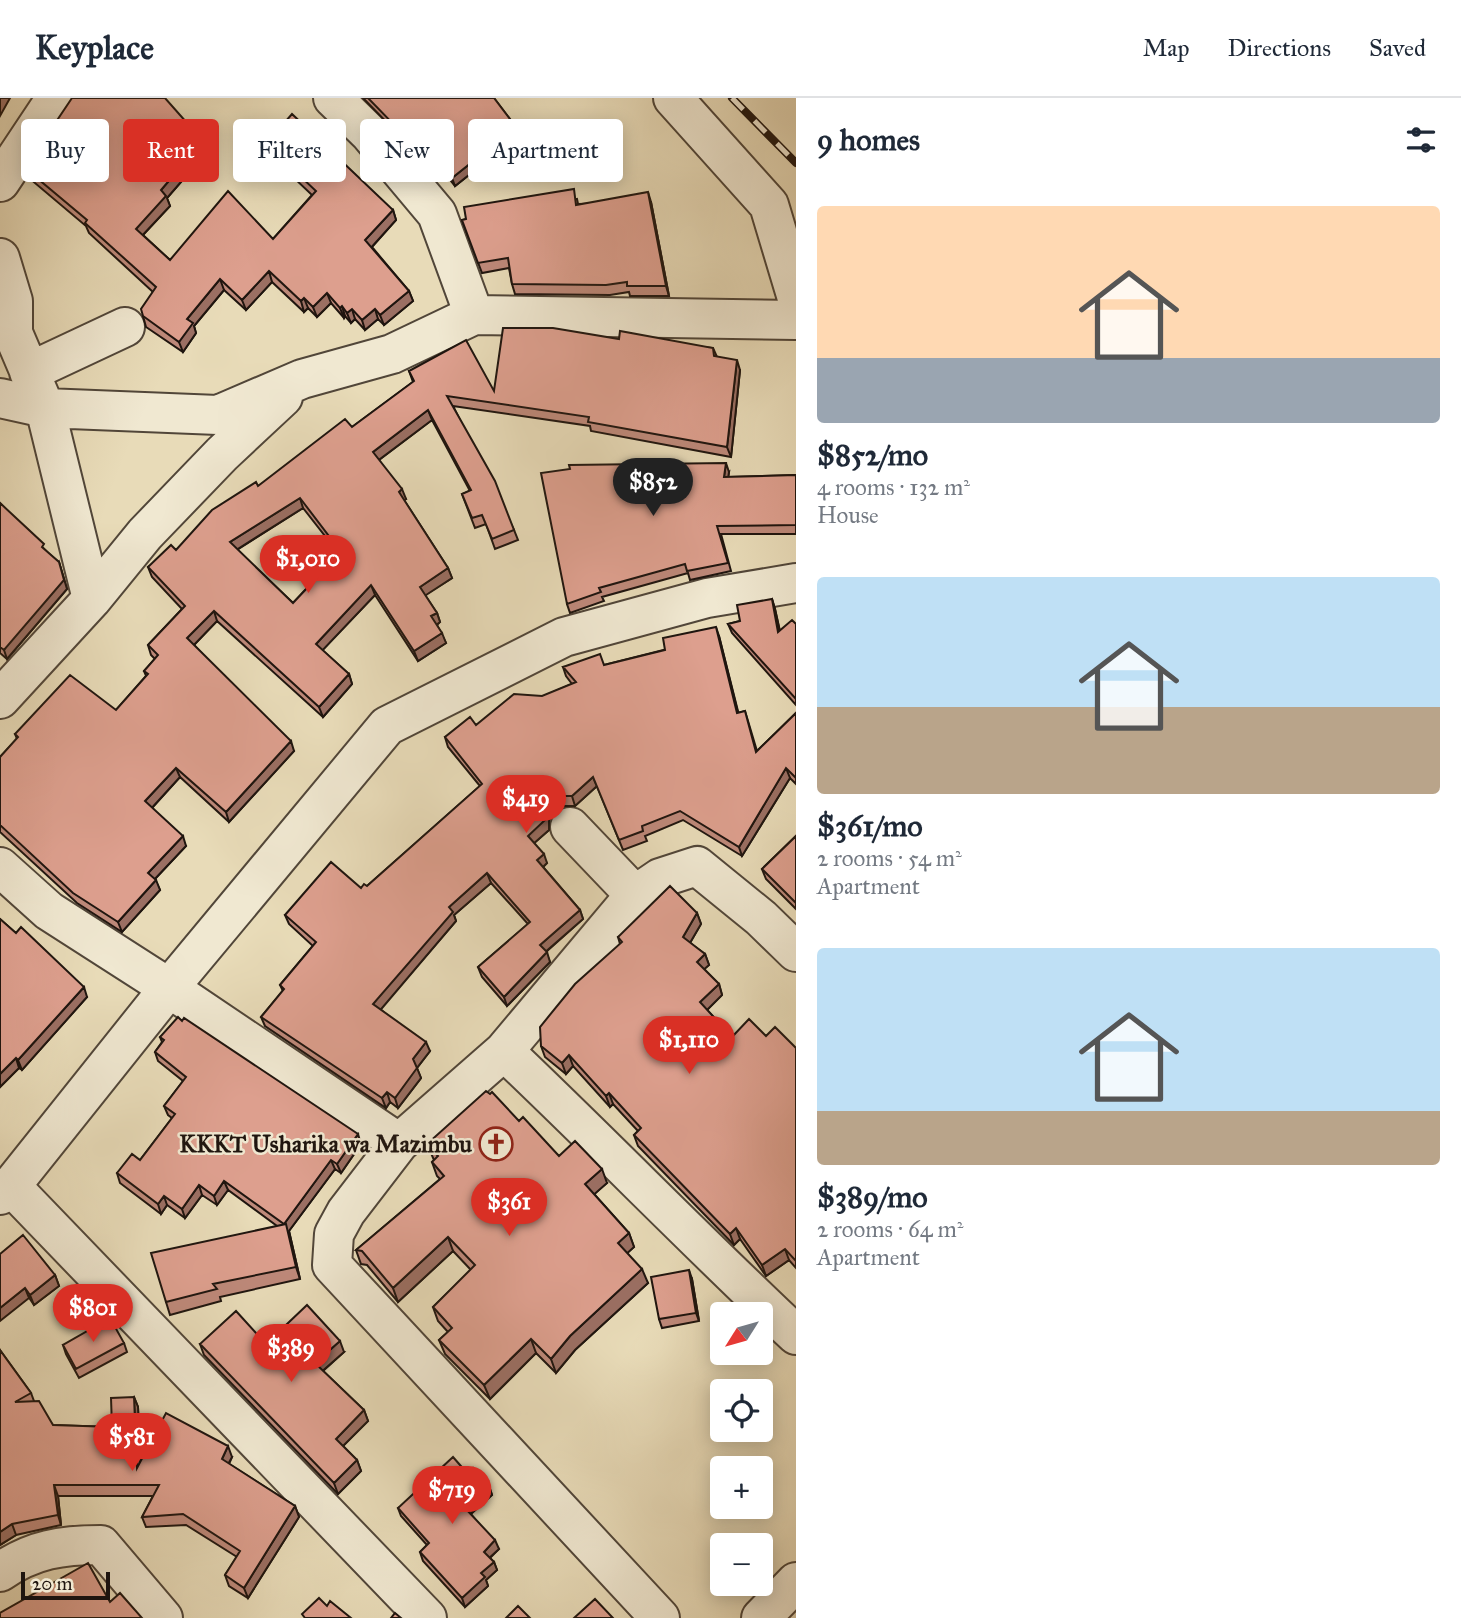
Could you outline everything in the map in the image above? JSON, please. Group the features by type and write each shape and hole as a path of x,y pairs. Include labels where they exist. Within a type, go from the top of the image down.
{"street":[{"path":"0,182 56,98"},
{"path":"333,98 370,134 438,214 474,316"},
{"path":"673,98 783,213 796,295"},
{"path":"0,258 13,301 13,333 45,408 92,599"},
{"path":"0,398 45,408 218,415 302,379 392,354 474,316 796,320"},
{"path":"29,372 125,327"},
{"path":"0,699 92,599 145,534 302,379"},
{"path":"426,1618 6,1190 169,988 387,726 564,636 707,598 796,583"},
{"path":"570,827 635,895"},
{"path":"660,1618 332,1265 334,1234 345,1212 399,1143 505,1051 635,895 660,878 697,866 761,918 796,952"},
{"path":"0,867 48,911 169,988 399,1143"},
{"path":"505,1051 593,1135 687,1233 796,1335"},
{"path":"0,1572 22,1557 60,1545 101,1545 163,1618"},
{"path":"761,1618 796,1583"}],"building":[{"path":"72,98 165,98 184,119 123,119 123,182 168,182 161,190 166,196 136,229 170,260 228,191 273,239 316,191 306,182 346,182 346,165 360,179 360,182 364,182 393,210 365,240 409,291 380,315 375,309 362,320 352,309 347,313 342,306 340,308 327,293 313,307 304,298 301,301 269,271 242,300 220,279 187,319 193,323 179,342 143,316 141,309 156,287 85,223 87,220 42,182 109,182 109,119 58,119"},
{"path":"368,98 494,98 510,119 468,119 468,165 454,176 454,119 388,119"},
{"path":"574,189 576,205 648,192 666,286 627,286 627,282 606,285 512,284 508,258 478,263 462,220 466,219 464,207"},
{"path":"503,328 553,328 619,339 620,331 713,348 714,356 737,360 727,447 588,422 589,417 447,396 495,481 514,530 492,539 482,515 472,518 462,494 471,490 428,410 373,452 402,489 399,492 448,568 420,587 437,613 431,616 442,633 414,651 371,585 316,644 349,674 319,707 214,611 187,638 291,741 226,812 176,768 145,801 183,836 148,873 156,880 118,922 73,893 0,825 0,757 18,737 15,734 70,675 116,710 148,674 144,671 158,655 148,645 185,606 148,567 171,545 176,550 212,510 256,482 258,486 345,419 352,427 414,381 409,371 466,340 494,391","holes":["300,498 341,552 293,603 230,542"]},
{"path":"726,463 724,477 796,475 796,525 717,526 728,563 687,571 685,564 599,588 601,592 567,604 541,473 570,469 569,465"},
{"path":"0,503 44,544 42,547 59,562 64,580 4,650 0,647"},
{"path":"772,599 778,632 792,620 796,624 796,699 728,624 740,621 737,605"},
{"path":"716,627 737,713 745,711 756,752 796,713 796,778 786,768 739,847 680,811 642,826 643,831 619,840 593,777 572,796 561,796 552,801 546,811 545,820 528,836 544,854 537,860 580,910 540,945 547,952 504,997 478,967 530,922 487,873 449,907 453,912 373,1004 426,1042 413,1059 417,1068 395,1098 387,1092 382,1098 261,1017 284,989 280,985 316,942 285,915 331,862 361,888 364,884 367,886 482,784 445,737 470,717 476,725 514,694 542,696 576,682 563,667 600,654 604,665 665,650 663,638"},
{"path":"796,836 796,903 762,869"},
{"path":"670,886 697,913 683,937 705,954 697,962 719,984 700,1002 732,1037 749,1019 766,1036 775,1027 796,1048 796,1261 785,1249 762,1265 736,1228 730,1234 634,1135 641,1128 609,1093 606,1096 569,1055 562,1063 541,1046 540,1027 575,984 622,942 618,937"},
{"path":"0,919 16,933 21,927 84,987 18,1060 16,1058 0,1074"},
{"path":"178,1017 182,1021 184,1018 358,1134 337,1164 331,1160 284,1224 224,1181 214,1196 199,1185 182,1209 164,1196 158,1204 117,1173 132,1154 140,1160 175,1114 164,1106 186,1077 155,1052 164,1040 160,1037"},
{"path":"486,1091 490,1094 492,1092 519,1121 523,1117 559,1156 575,1141 602,1169 585,1184 629,1233 618,1243 642,1269 570,1336 551,1359 531,1339 484,1385 439,1340 452,1328 433,1307 475,1265 448,1237 393,1288 362,1251 356,1250 444,1176 432,1162 438,1156 427,1144"},
{"path":"286,1224 296,1267 213,1284 217,1289 166,1302 151,1253"},
{"path":"23,1235 55,1275 30,1295 25,1288 0,1308 0,1254"},
{"path":"689,1270 696,1313 659,1319 651,1277"},
{"path":"307,1305 340,1341 315,1363 364,1410 336,1439 357,1460 334,1483 200,1344 236,1311 266,1344"},
{"path":"110,1318 124,1343 76,1369 63,1345"},
{"path":"0,1350 31,1393 15,1402 39,1401 53,1425 112,1427 111,1398 134,1397 137,1468 166,1413 228,1446 222,1459 295,1506 244,1588 225,1575 240,1551 183,1514 142,1517 159,1485 54,1485 58,1515 12,1524 0,1532"},
{"path":"453,1457 467,1473 473,1468 489,1486 465,1508 495,1540 484,1552 494,1562 481,1573 485,1577 462,1598 420,1552 429,1543 398,1508"},
{"path":"88,1563 110,1602 120,1593 142,1618 0,1618 0,1613"},
{"path":"319,1598 327,1606 330,1601 351,1618 305,1618 302,1614"},
{"path":"595,1599 613,1618 574,1618"},
{"path":"518,1606 530,1618 506,1618"}],"railway":[{"path":"732,98 796,163"}],"place":[{"name":"KKKT Usharika wa Mazimbu","path":"496,1144"}]}
